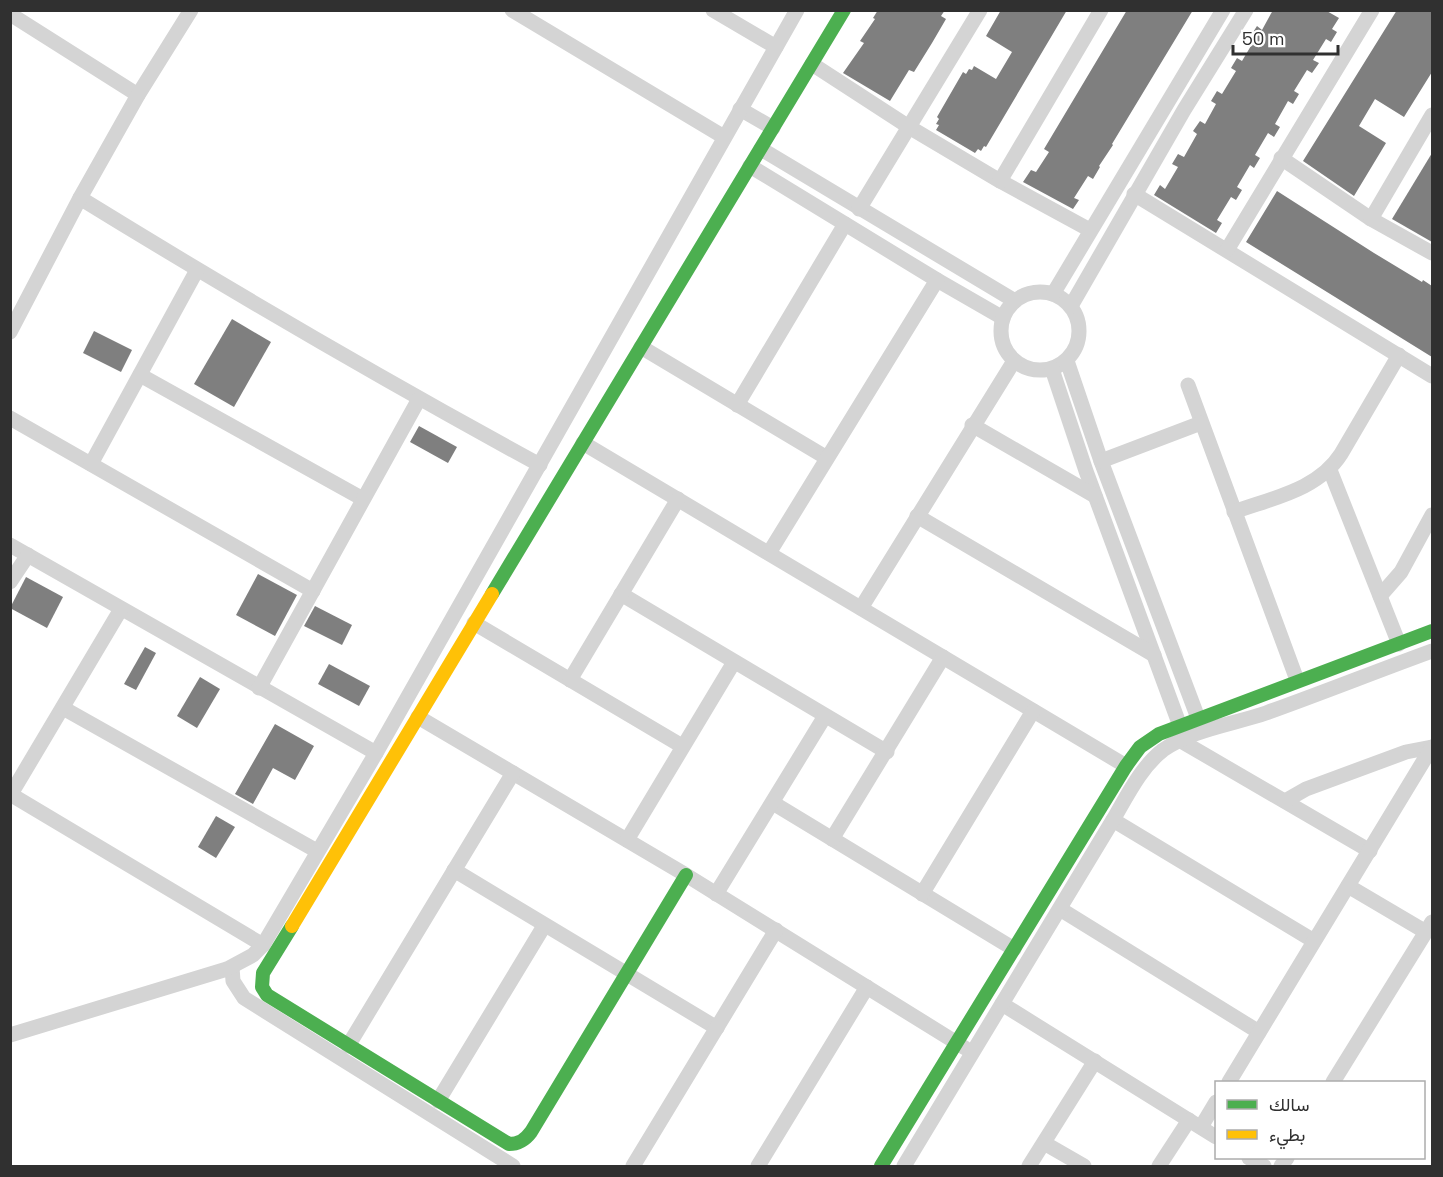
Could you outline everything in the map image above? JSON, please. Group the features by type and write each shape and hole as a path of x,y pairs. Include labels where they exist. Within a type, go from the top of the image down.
{"street":[{"path":"10,332 80,198 138,95 190,10"},
{"path":"512,10 724,137"},
{"path":"713,10 776,47"},
{"path":"10,1035 232,967 253,955 263,945 376,753 797,10"},
{"path":"686,875 526,1140 518,1144 509,1144 270,999 261,987 261,980 474,623 844,10"},
{"path":"859,209 980,10"},
{"path":"1000,181 1101,10"},
{"path":"1053,294 1223,10"},
{"path":"1071,306 1134,194 1246,10"},
{"path":"1227,250 1372,10"},
{"path":"10,14 138,95"},
{"path":"812,64 909,127 1000,181 1090,230"},
{"path":"1170,101 1184,110"},
{"path":"740,109 773,128"},
{"path":"1371,219 1432,115"},
{"path":"761,149 1015,301"},
{"path":"1281,158 1371,219 1432,253"},
{"path":"750,166 1003,318"},
{"path":"1134,194 1432,376"},
{"path":"80,198 197,270 419,399 540,465"},
{"path":"737,405 846,224"},
{"path":"91,464 197,270"},
{"path":"769,553 937,280"},
{"path":"1037,292 1053,294 1071,306 1079,321 1079,339 1077,347 1067,361 1044,371 1028,369 1014,361 1008,354 1001,336 1003,318 1015,301 1037,292"},
{"path":"641,347 827,458"},
{"path":"1234,512 1309,484 1330,470 1399,356"},
{"path":"861,608 972,425 1014,361"},
{"path":"1067,361 1101,461 1198,718"},
{"path":"1052,369 1180,733 1285,801 1370,850"},
{"path":"140,375 363,500"},
{"path":"1188,385 1297,680"},
{"path":"259,688 419,399"},
{"path":"10,418 313,591"},
{"path":"1101,461 1202,423"},
{"path":"972,425 1095,496"},
{"path":"583,443 1126,766"},
{"path":"1330,470 1399,644"},
{"path":"570,680 678,499"},
{"path":"1380,596 1401,572 1432,515"},
{"path":"917,516 1154,655"},
{"path":"10,545 376,753"},
{"path":"10,582 28,555"},
{"path":"621,594 887,752"},
{"path":"121,609 11,794 263,945"},
{"path":"474,623 682,746"},
{"path":"904,1167 1147,766 1198,718 1432,631"},
{"path":"881,1167 1126,766 1140,747 1149,739 1264,713 1432,651"},
{"path":"832,839 943,657"},
{"path":"627,840 734,662"},
{"path":"63,708 317,851"},
{"path":"922,894 1033,711"},
{"path":"716,894 825,716"},
{"path":"418,717 686,875 973,1052"},
{"path":"1230,1081 1432,747 1406,752 1306,789 1285,801"},
{"path":"348,1046 513,773"},
{"path":"773,803 1014,949"},
{"path":"1113,820 1314,941"},
{"path":"454,870 717,1028"},
{"path":"1334,1081 1429,927 1348,886"},
{"path":"1060,909 1259,1032"},
{"path":"438,1101 544,926"},
{"path":"633,1167 776,930"},
{"path":"232,967 233,981 244,999 513,1167"},
{"path":"758,1167 867,987"},
{"path":"1002,1004 1215,1136"},
{"path":"1029,1167 1095,1061"},
{"path":"1160,1167 1215,1103"},
{"path":"1044,1143 1084,1167"},
{"path":"1251,1159 1264,1167"}],"building":[{"path":"878,10 945,10 941,16 946,19 932,43 914,72 909,70 890,101 843,73 864,43 860,41 875,19 873,18"},
{"path":"1001,10 1067,10 986,147 984,146 981,151 978,149 975,153 936,130 939,125 936,124 939,119 937,117 963,72 966,74 974,66 996,79 1012,52 986,36"},
{"path":"1127,10 1193,10 1093,179 1088,176 1074,198 1079,200 1073,209 1023,182 1031,170 1036,172 1049,152 1044,149"},
{"path":"1273,10 1325,10 1339,18 1332,29 1337,32 1331,42 1326,39 1313,60 1319,63 1312,73 1307,70 1294,91 1299,94 1293,104 1288,101 1275,124 1280,127 1274,137 1268,133 1255,155 1260,158 1254,168 1250,165 1237,187 1242,190 1236,200 1231,197 1217,220 1222,223 1216,233 1154,195 1160,185 1165,189 1178,167 1172,164 1178,154 1184,157 1197,134 1193,131 1200,121 1205,124 1216,104 1211,101 1217,91 1222,94 1236,71 1231,68 1237,58 1242,61 1255,39 1250,37 1257,26 1262,30"},
{"path":"1397,10 1432,10 1432,72 1404,117 1375,99 1359,126 1386,143 1354,196 1303,161"},
{"path":"1432,153 1432,242 1392,219"},
{"path":"1277,191 1374,253 1432,286 1432,357 1246,242"},
{"path":"232,319 271,342 234,407 194,384"},
{"path":"94,331 132,350 121,372 83,353"},
{"path":"419,426 457,447 448,463 410,442"},
{"path":"258,574 297,595 275,636 236,615"},
{"path":"26,577 63,597 47,628 10,608"},
{"path":"315,606 352,625 342,645 304,626"},
{"path":"145,647 156,653 136,690 124,684"},
{"path":"329,664 370,686 359,706 318,684"},
{"path":"200,677 220,689 197,728 177,716"},
{"path":"275,724 314,746 295,780 273,768 253,804 235,794"},
{"path":"216,816 235,827 216,858 198,847"}],"traffic: fast":[{"path":"492,594 844,10"},
{"path":"881,1166 1126,766 1140,747 1159,734 1432,631"},
{"path":"292,926 263,973 262,987 267,995 509,1144 513,1144 522,1141 531,1132 686,875"}],"traffic: slow":[{"path":"292,926 492,594"}]}
